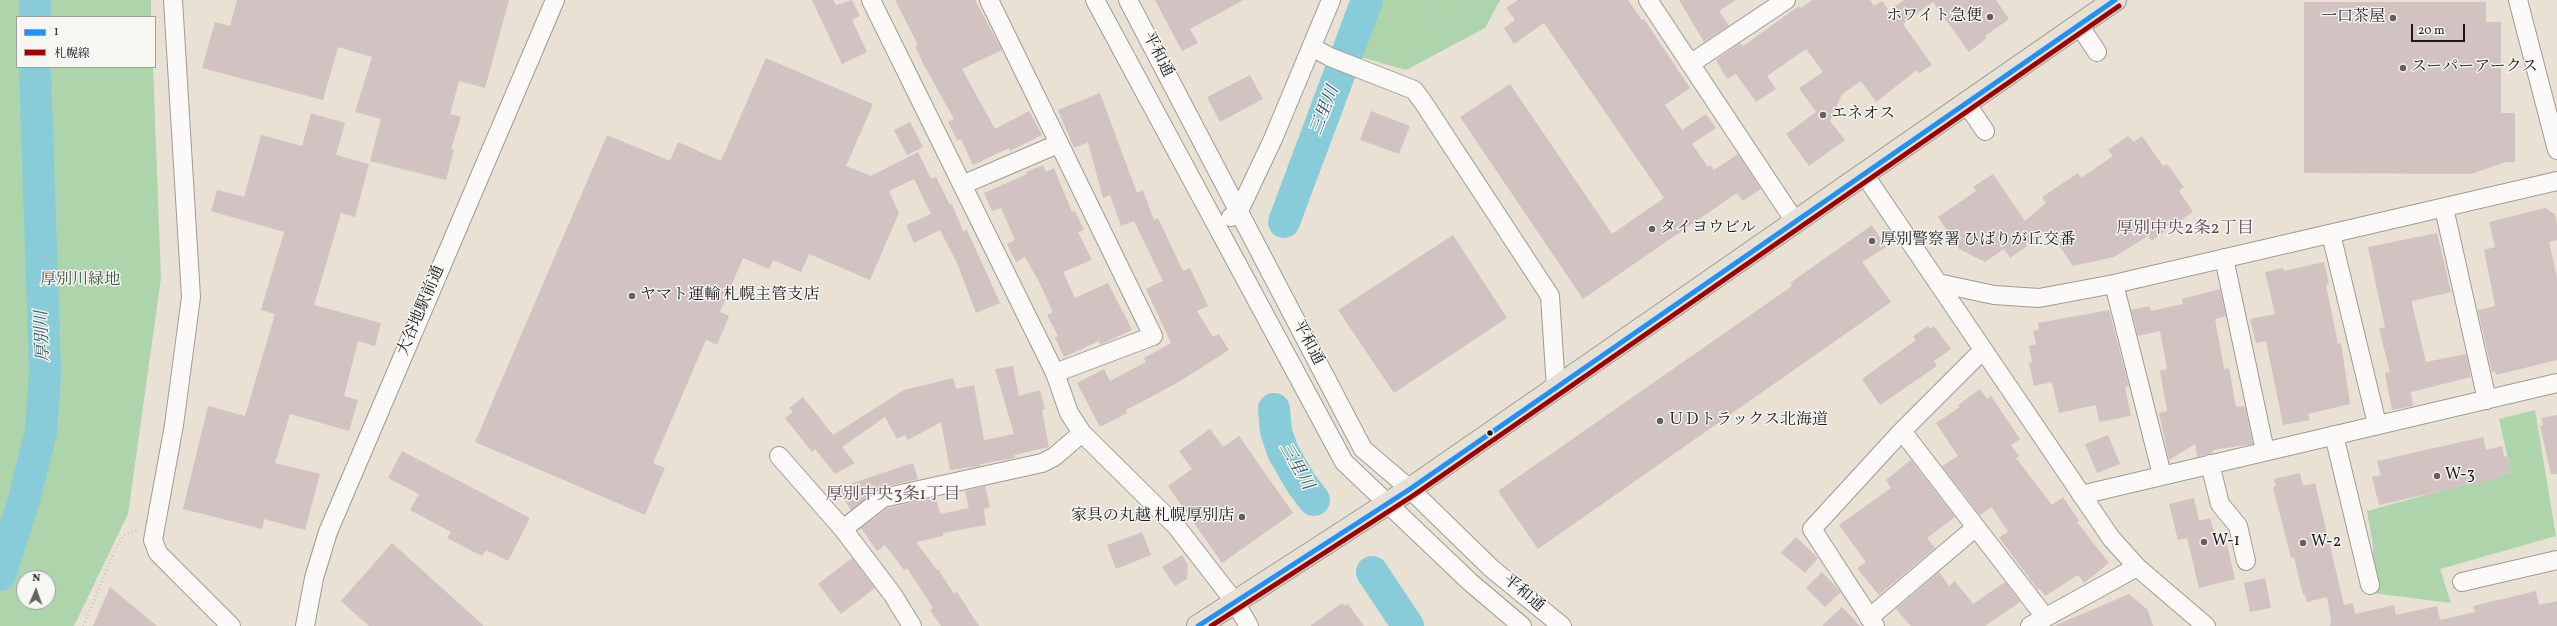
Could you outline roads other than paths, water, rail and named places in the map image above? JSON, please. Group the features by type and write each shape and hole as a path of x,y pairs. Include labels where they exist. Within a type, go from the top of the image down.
{"highway":[{"path":"1198,626 1234,601 1410,489 1794,220 1864,174 2115,0"}],"street":[{"path":"173,0 191,297 174,425 154,525 153,540 158,553 231,626"},
{"name":"大谷地駅前通","path":"305,626 314,578 328,532 555,0"},
{"path":"871,0 1055,373 1069,412 1082,433 1176,526 1234,601 1249,626"},
{"path":"989,0 1153,336 1055,373"},
{"name":"平和通","path":"1095,0 1344,462 1389,503 1470,582 1522,626"},
{"name":"平和通","path":"1128,0 1238,213 1363,449 1410,489 1492,568 1562,626"},
{"path":"1217,226 1238,213 1312,47 1331,0"},
{"path":"1648,0 1794,220"},
{"path":"1690,64 1786,0"},
{"path":"2518,0 2557,150"},
{"path":"2079,25 2097,52"},
{"path":"1312,47 1330,57 1414,90 1550,296 1556,388"},
{"path":"1966,103 1985,131"},
{"path":"962,185 1058,144"},
{"path":"1864,174 1982,351 2111,538 2137,568 2206,626"},
{"path":"1938,283 1994,295 2039,298 2114,284 2557,181"},
{"path":"2444,208 2487,400"},
{"path":"2331,234 2377,424"},
{"path":"2224,258 2265,451"},
{"path":"2114,284 2162,475"},
{"path":"1976,527 1872,622 1812,529 1902,431 1982,351"},
{"path":"2081,495 2377,424 2557,383"},
{"path":"1902,431 1976,527 2038,622 2137,568"},
{"path":"843,529 883,498 1042,463 1054,456 1082,433"},
{"path":"2334,435 2370,585"},
{"path":"779,456 843,529 893,595 912,626"},
{"path":"2210,464 2220,504 2238,526 2246,561"},
{"path":"2462,582 2557,560"}],"waterway":[{"name":"厚別川","path":"35,0 35,16"},
{"name":"三里川","path":"1284,222 1367,0"},
{"name":"厚別川","path":"0,575 23,503 41,432 45,372 35,68"},
{"name":"三里川","path":"1274,409 1276,431 1283,452 1301,483 1314,500"},
{"name":"三里川","path":"1372,572 1408,626"}],"place":[{"name":"ホワイト急便","path":"1990,17"},
{"name":"一口茶屋","path":"2393,18"},
{"name":"スーパーアークス","path":"2403,68"},
{"name":"エネオス","path":"1823,115"},
{"name":"タイヨウビル","path":"1652,229"},
{"name":"厚別警察署 ひばりが丘交番","path":"1872,241"},
{"name":"ヤマト運輸 札幌主管支店","path":"632,296"},
{"name":"ＵＤトラックス北海道","path":"1660,421"},
{"name":"W-3","path":"2437,476"},
{"name":"家具の丸越 札幌厚別店","path":"1242,517"},
{"name":"W-1","path":"2204,542"},
{"name":"W-2","path":"2303,543"}],"district":[{"name":"厚別中央2条2丁目","path":"2185,230"},
{"name":"厚別中央3条1丁目","path":"893,496"}],"park label":[{"name":"厚別川緑地","path":"80,281"}]}
